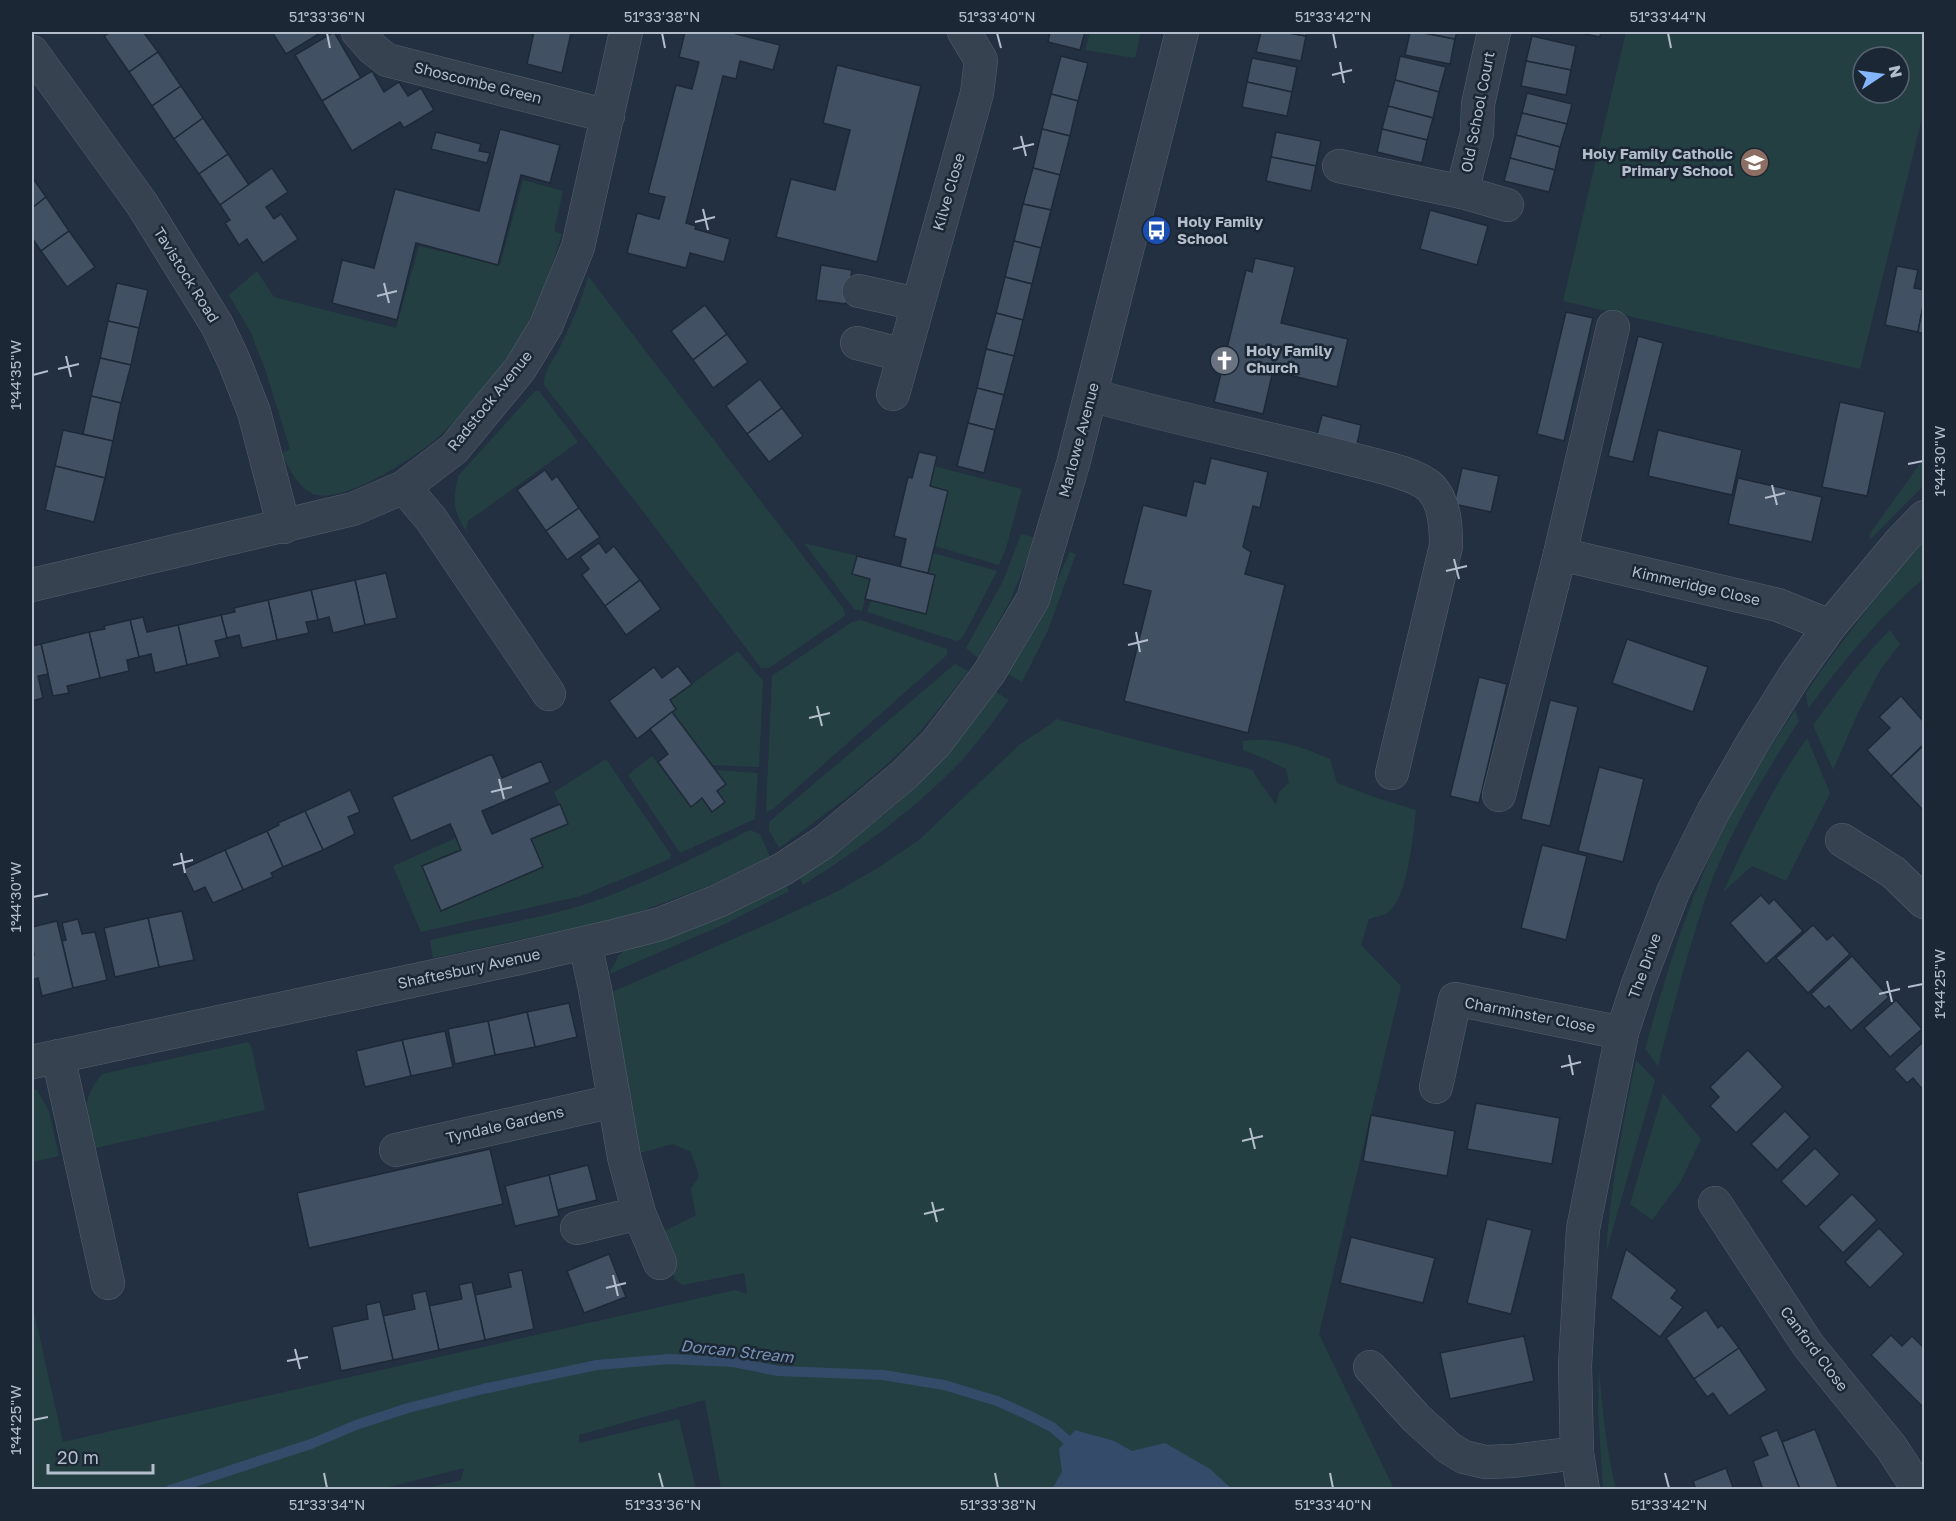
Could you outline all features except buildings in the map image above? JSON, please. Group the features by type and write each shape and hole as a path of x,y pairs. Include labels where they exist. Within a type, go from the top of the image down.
{"street":[{"name":"Shoscombe Green","path":"358,32 373,49 387,60 608,116"},
{"name":"Radstock Avenue","path":"32,585 353,509 404,487 454,449 520,369 546,326 578,247 626,32"},
{"name":"Kilve Close","path":"893,394 977,93 981,60 964,32"},
{"name":"Marlowe Avenue","path":"877,800 936,743 963,709 989,674 1026,612 1043,567 1073,464 1182,32"},
{"name":"Old School Court","path":"1462,192 1477,133 1478,104 1494,32"},
{"name":"Tavistock Road","path":"32,52 142,204 217,325 254,412 284,527"},
{"path":"1339,166 1462,192 1507,205"},
{"path":"860,291 917,304"},
{"path":"1499,795 1560,554 1613,327"},
{"path":"857,343 903,354"},
{"path":"1091,395 1287,442 1399,472 1431,488 1439,499 1443,514 1446,546 1392,773"},
{"path":"404,487 431,519 549,694"},
{"name":"The Drive","path":"1583,1490 1577,1453 1575,1365 1583,1229 1622,1034 1638,984 1673,892 1708,822 1753,742 1830,626 1900,541 1924,517"},
{"name":"Kimmeridge Close","path":"1560,554 1778,605 1830,626"},
{"name":"Shaftesbury Avenue","path":"45,1059 641,930 690,913 767,878 824,842 877,800"},
{"path":"1842,840 1893,872 1924,902"},
{"path":"585,943 624,1157 639,1213 660,1263"},
{"name":"Charminster Close","path":"1436,1087 1455,999 1622,1034"},
{"path":"45,1059 108,1283"},
{"name":"Tyndale Gardens","path":"396,1150 614,1101"},
{"name":"Canford Close","path":"1715,1203 1808,1345 1891,1447 1919,1490"},
{"path":"577,1228 639,1213"},
{"path":"1370,1367 1416,1418 1449,1448 1464,1457 1485,1462 1577,1453"}],"green space":[{"path":"1090,32 1141,32 1135,58 1085,50"},
{"name":"Holy Family Catholic Primary School","path":"1626,32 1924,32 1924,110 1860,369 1563,301"},
{"path":"523,180 563,191 554,231 562,234 537,304 508,356 483,390 444,432 400,464 360,486 341,493 324,496 306,490 294,476 281,454 290,449 265,369 251,333 229,295 257,271 274,297 396,328 419,246 500,265"},
{"path":"588,276 843,608 845,616 769,668 761,668 544,385 547,370 572,321"},
{"path":"535,391 539,391 578,442 468,521 466,529 469,535 460,521 455,506 459,475"},
{"path":"1924,458 1924,485 1871,539 1869,535"},
{"path":"934,466 1022,489 999,565 935,546 948,491 930,486"},
{"path":"1021,534 1036,538 1010,601 978,658 966,648 1003,581"},
{"path":"1924,539 1924,578 1862,640 1808,709 1806,693 1848,634"},
{"path":"804,543 857,556 853,574 870,579 862,611 854,609"},
{"path":"1070,552 1076,554 1048,630 1022,682 1008,674 1038,621"},
{"path":"933,553 997,571 966,631 961,639 956,641 867,612 871,600 926,613 935,575 928,573"},
{"path":"861,620 947,649 947,655 773,809 766,812 772,676 852,622"},
{"path":"1890,630 1900,644 1880,670 1833,770 1813,725 1859,664"},
{"path":"738,651 763,681 759,767 712,765 672,712 676,709 670,700"},
{"path":"955,664 968,671 912,740 831,810 779,848 769,830 769,822"},
{"path":"996,692 1009,700 975,745 945,777 887,827 803,885 798,875 833,853 883,816 946,754"},
{"path":"1795,710 1799,721 1748,805 1725,849 1707,894 1658,1066 1645,1049 1694,896 1734,808"},
{"path":"1056,719 1253,770 1276,805 1279,792 1289,783 1286,769 1243,750 1243,741 1277,741 1330,759 1337,783 1416,810 1408,866 1400,895 1387,913 1369,919 1361,945 1401,986 1319,1334 1394,1489 721,1489 705,1400 579,1435 579,1443 679,1419 696,1489 423,1489 461,1480 464,1468 381,1489 32,1489 32,1303 63,1442 735,1290 747,1294 744,1273 683,1285 675,1280 661,1233 696,1215 691,1189 699,1176 691,1152 673,1144 636,1154 612,992 772,922 836,892 881,866 920,839 1019,745"},
{"path":"1807,738 1830,793 1786,881 1752,866 1723,892 1772,794"},
{"path":"652,756 690,806 702,798 712,812 725,802 717,791 726,784 716,770 758,773 755,819 680,853 628,775"},
{"path":"606,759 671,855 670,859 581,896 421,932 393,866 456,838 461,850 422,866 441,911 542,867 531,839 568,824 554,792"},
{"path":"750,830 760,834 770,857 709,886 625,917 433,958 430,940 537,917 596,901 663,873"},
{"path":"786,884 789,891 723,925 609,974 619,955 627,949"},
{"path":"248,1042 251,1045 265,1110 91,1149 86,1118 87,1102 102,1074"},
{"path":"1636,1060 1655,1080 1606,1253 1614,1180"},
{"path":"32,1089 37,1090 49,1111 59,1156 32,1162"},
{"path":"1663,1093 1701,1139 1681,1181 1652,1220 1630,1204"},
{"path":"1599,1366 1605,1428 1616,1489 1603,1489 1598,1410"}],"water":[{"path":"1075,1430 1114,1441 1132,1451 1165,1443 1210,1469 1232,1489 1052,1489 1062,1472 1059,1449"}],"waterway":[{"name":"Dorcan Stream","path":"170,1490 311,1444 356,1425 408,1408 483,1389 597,1365 669,1359 733,1362 778,1371 883,1375 944,1385 997,1401 1052,1427 1067,1440 1075,1452"}],"place":[{"name":"Holy Family Catholic Primary School","path":"1754,163"},
{"name":"Holy Family School","path":"1156,231"},
{"name":"Holy Family Church","path":"1225,360"}]}
